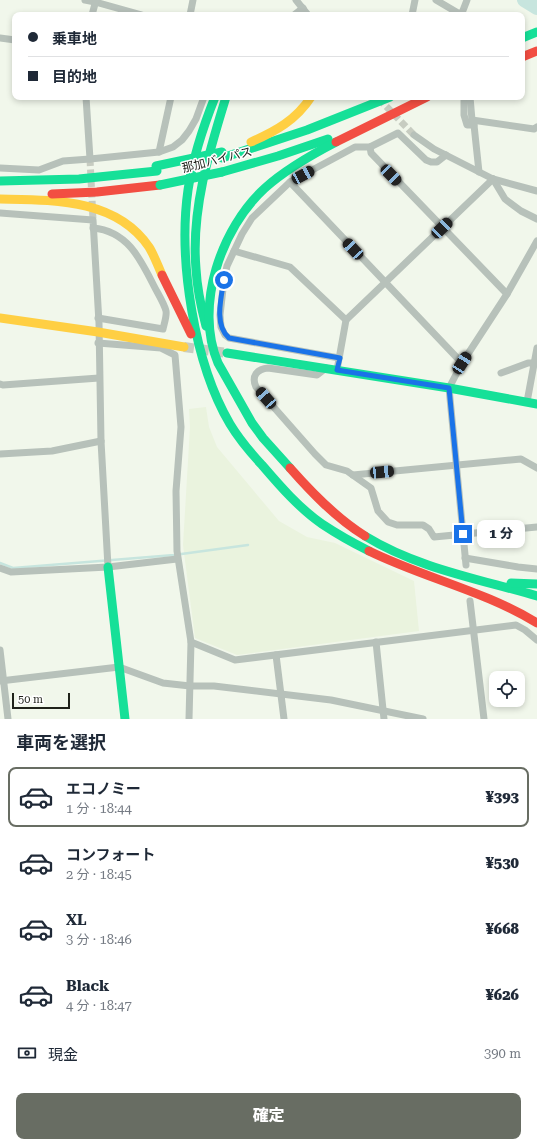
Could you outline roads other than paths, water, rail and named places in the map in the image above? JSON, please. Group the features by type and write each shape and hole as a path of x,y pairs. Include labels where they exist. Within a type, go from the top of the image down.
{"main road":[{"path":"525,37 537,32"},
{"path":"525,56 537,51"},
{"path":"204,361 190,298 187,277 185,233 186,209 192,169 197,148 214,100"},
{"path":"225,100 206,161 200,192 196,222 195,262 199,301 209,337 215,355 236,395 260,433 310,490 346,524 377,544 395,552 435,567 537,596"},
{"path":"222,155 269,134 287,124 298,114 309,100"},
{"name":"那加バイパス","path":"0,181 74,180 120,176 157,169 222,155 293,136 383,100"},
{"name":"那加バイパス","path":"0,194 43,197 97,192 160,185 222,172 278,156 335,136 420,100"},
{"path":"215,355 211,336 210,304 216,268 221,251 230,233 253,200 268,185 306,158 421,100"},
{"path":"0,199 43,197 77,203 115,216 132,228 141,236 156,260 204,361 219,402 235,432 245,446 294,501 308,514 346,538 388,560 431,577 485,595 507,605 537,623"},
{"path":"0,318 184,346"},
{"path":"227,353 449,388 537,404"},
{"path":"108,563 125,719"},
{"path":"435,567 507,582 537,584"},
{"path":"431,577 537,604"}],"street":[{"path":"85,0 95,1 132,12"},
{"path":"191,12 193,0"},
{"path":"296,0 306,12"},
{"path":"413,12 415,0"},
{"path":"436,0 457,12"},
{"path":"462,12 467,0"},
{"path":"93,12 95,1"},
{"path":"298,12 303,8"},
{"path":"0,38 12,40"},
{"path":"86,100 90,159"},
{"path":"159,152 170,100"},
{"path":"0,168 39,170 63,161 159,152 173,147 182,140 196,119 203,100"},
{"path":"464,100 465,121 467,125 473,122 537,128"},
{"path":"470,100 479,172"},
{"path":"340,358 229,338 225,334 221,327 221,297 227,266 242,234 252,218 290,182 355,147 370,147 398,133 426,160 437,162 446,154"},
{"path":"414,135 493,180 537,191"},
{"path":"370,147 371,153 507,294"},
{"path":"337,370 346,320 493,180"},
{"path":"493,180 505,199 522,212 537,219"},
{"path":"290,182 462,363"},
{"path":"0,213 93,220 98,318 101,441 108,563"},
{"path":"93,228 109,231 119,236 136,253 143,264 166,312 163,329 98,318"},
{"path":"537,241 507,294 462,363 449,388 465,562 537,569"},
{"path":"234,251 290,266 346,320"},
{"path":"98,343 162,348 175,355 181,427 176,491 177,555 191,642 188,719"},
{"path":"527,402 537,348"},
{"path":"501,373 528,363 535,363"},
{"path":"326,368 317,375 268,368 262,369 257,372 254,382 256,387 326,465 347,471 371,488 378,511 388,522 396,525 423,525 429,529 434,536 537,527"},
{"path":"0,384 99,378"},
{"path":"0,454 52,451 101,441"},
{"path":"353,475 521,459 537,468"},
{"path":"0,568 11,572 177,555"},
{"path":"470,601 484,719"},
{"path":"191,642 235,660 516,625 537,640"},
{"path":"376,642 384,719"},
{"path":"0,650 2,681 8,719"},
{"path":"276,655 284,719"},
{"path":"2,681 119,667 162,683 190,686 214,686 331,700 423,719"}],"waterway":[{"path":"524,0 537,8"},
{"path":"0,563 13,568 174,555 248,545"}],"tunnel":[{"path":"380,100 414,135"},
{"path":"90,159 93,220"},
{"path":"184,347 227,353"}]}
